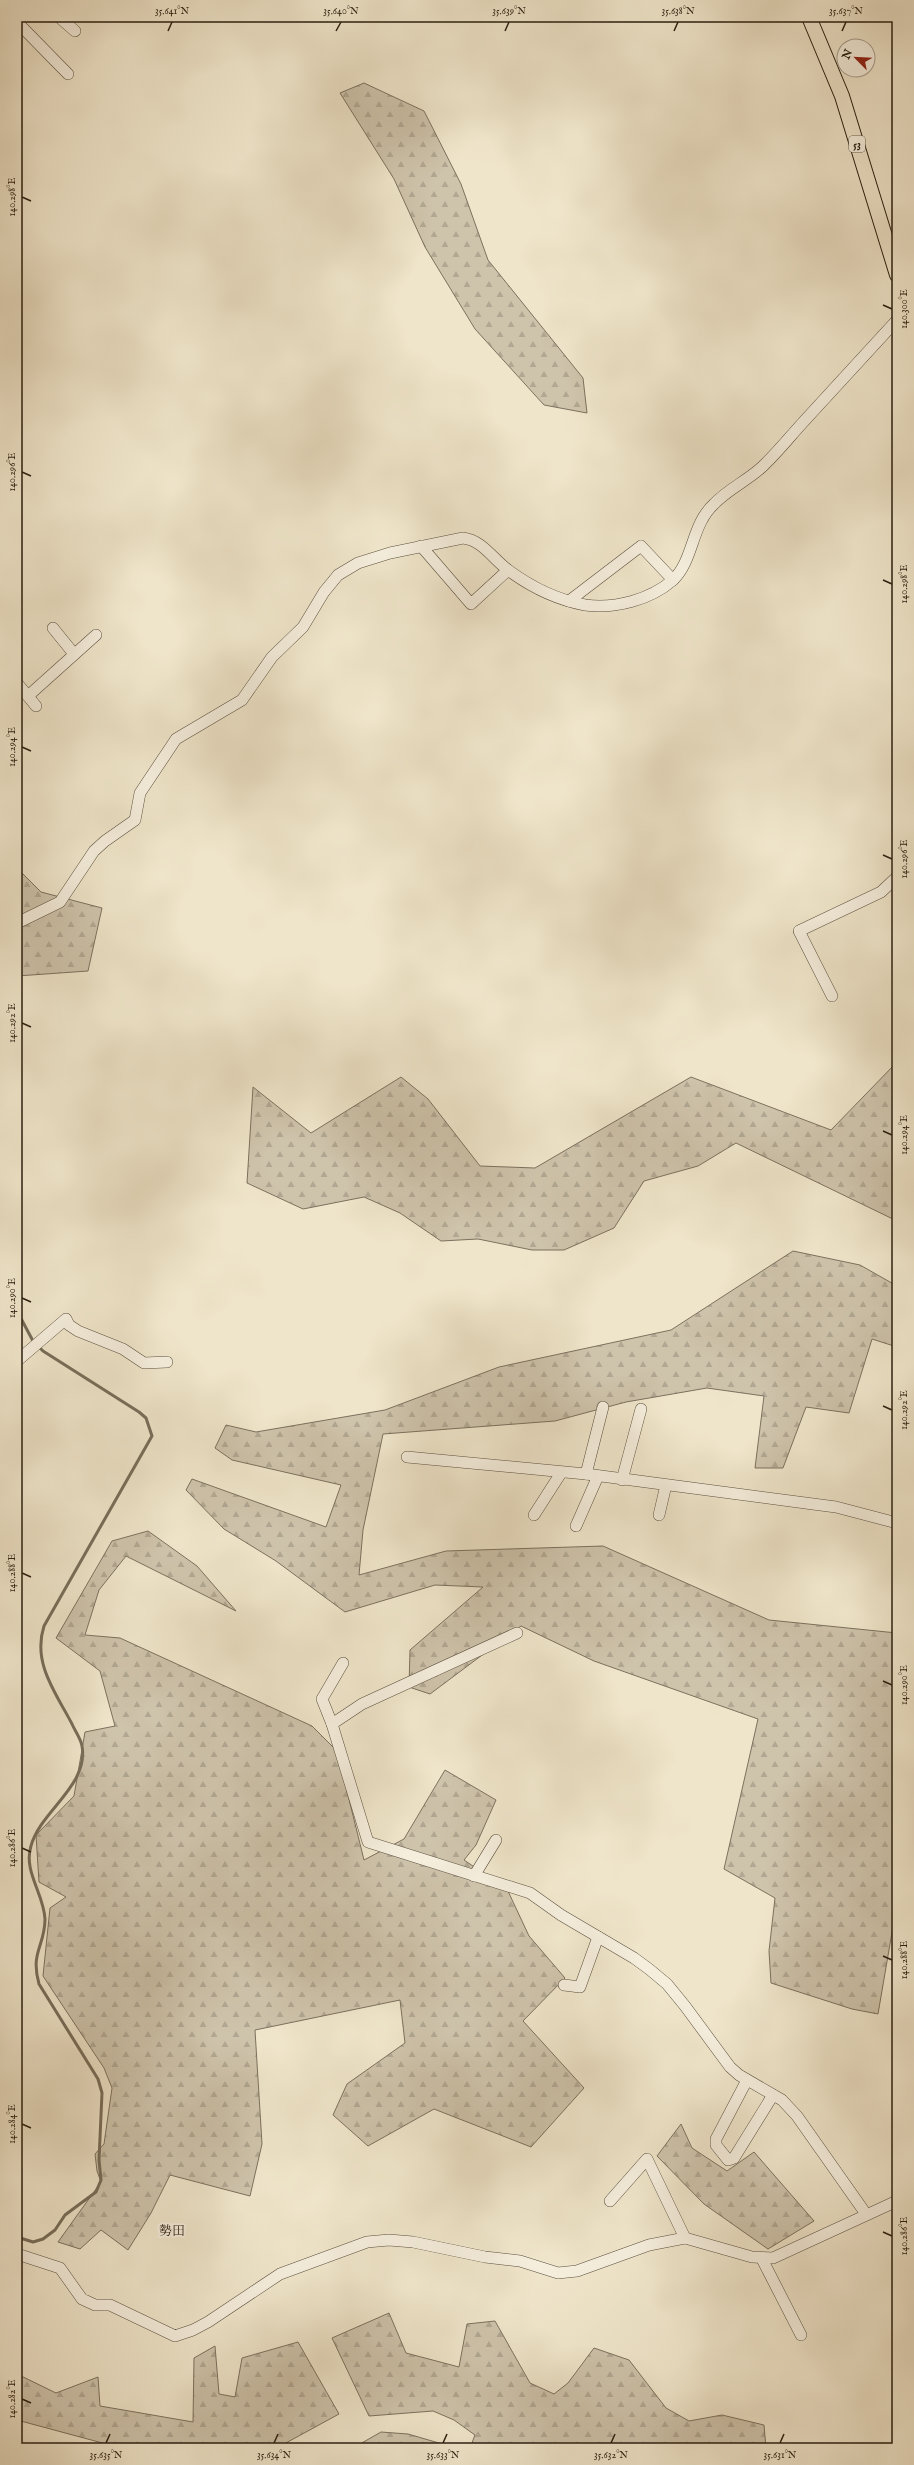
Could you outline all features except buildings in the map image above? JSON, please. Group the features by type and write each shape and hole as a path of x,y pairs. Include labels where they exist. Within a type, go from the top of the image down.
{"main road":[{"name":"53","path":"809,17 842,96 897,274"}],"street":[{"path":"59,17 74,31"},
{"path":"17,22 68,74"},
{"path":"17,923 54,907 66,897 94,851 105,841 135,820 140,793 169,746 176,739 242,700 272,657 303,627 324,592 338,574 358,563 421,546 458,538 473,539 508,570 547,593 569,601 586,605 616,605 645,597 673,580 686,562 692,538 713,504 762,468 897,320"},
{"path":"421,546 471,604 508,570"},
{"path":"569,601 640,546 673,580"},
{"path":"53,628 74,654"},
{"path":"28,696 96,635"},
{"path":"17,683 36,706"},
{"path":"832,996 799,931 881,892 897,877"},
{"path":"17,1361 66,1320 78,1331 123,1349 144,1363 167,1362"},
{"path":"586,1474 602,1407"},
{"path":"622,1480 641,1409"},
{"path":"407,1457 561,1473 586,1474 622,1480 836,1507 897,1523"},
{"path":"534,1515 561,1473"},
{"path":"576,1526 598,1476"},
{"path":"659,1515 666,1485"},
{"path":"332,1724 362,1704 517,1633"},
{"path":"343,1663 322,1699 332,1724 368,1842 530,1893 561,1915 634,1958 667,1984 704,2029 730,2067 747,2080 782,2100 797,2116 866,2214"},
{"path":"474,1876 496,1840"},
{"path":"564,1985 580,1987 598,1936"},
{"path":"747,2080 716,2139 716,2145 728,2160 734,2158 773,2095"},
{"path":"610,2201 647,2159 685,2238"},
{"path":"17,2254 60,2268 82,2299 95,2304 110,2305 175,2336 193,2330 208,2322 280,2274 367,2242 389,2240 413,2242 485,2257 520,2260 558,2273 577,2271 649,2245 685,2238 762,2259 773,2258 897,2201"},
{"path":"762,2259 801,2335"}],"green space":[{"path":"364,83 424,111 461,184 488,260 583,378 587,413 544,405 475,329 425,247 394,179 340,93"},
{"path":"17,868 41,892 102,908 88,971 17,976"},
{"path":"897,1062 897,1221 736,1143 698,1166 644,1181 614,1228 564,1250 532,1250 478,1239 441,1241 400,1213 364,1197 303,1209 247,1183 253,1087 311,1133 401,1077 428,1099 480,1166 535,1168 691,1077 831,1130"},
{"path":"793,1251 860,1265 897,1286 897,1347 872,1339 849,1413 806,1407 783,1468 755,1468 764,1396 707,1388 626,1402 555,1421 383,1434 363,1530 359,1575 446,1551 603,1546 769,1620 897,1633 897,1903 878,2014 852,2009 771,1983 769,1951 775,1898 724,1869 758,1719 594,1661 521,1626 430,1694 409,1687 410,1650 483,1587 435,1585 345,1612 276,1561 224,1529 186,1490 192,1479 326,1527 341,1485 232,1460 215,1448 226,1425 256,1432 385,1410 499,1367 671,1330"},
{"path":"148,1531 197,1566 236,1611 126,1556 99,1590 85,1635 120,1638 312,1726 337,1751 364,1860 404,1839 445,1770 496,1800 476,1845 464,1860 507,1889 529,1936 565,1978 523,2021 584,2088 531,2147 434,2109 368,2146 333,2115 347,2084 405,2043 400,2000 255,2030 262,2144 250,2196 170,2175 151,2213 128,2250 101,2230 80,2249 58,2242 101,2182 97,2171 95,2154 104,2144 112,2088 104,2068 43,1976 50,1908 66,1897 39,1882 36,1835 74,1796 85,1732 115,1726 100,1671 56,1638 112,1541"},
{"path":"681,2124 692,2148 727,2171 754,2152 814,2221 768,2249 704,2204 657,2156"},
{"path":"389,2313 406,2353 459,2367 467,2324 495,2321 530,2383 554,2394 568,2383 594,2348 629,2360 666,2408 689,2421 722,2415 764,2425 766,2448 470,2448 475,2435 454,2420 433,2411 369,2416 332,2338"},
{"path":"298,2342 339,2414 284,2444 266,2448 121,2448 17,2420 17,2374 56,2393 98,2377 100,2406 193,2422 194,2358 215,2346 219,2394 235,2397 242,2358"},
{"path":"381,2432 408,2434 456,2448 340,2448 360,2444"}],"waterway":[{"path":"17,1311 33,1341 43,1351 139,1412 146,1418 152,1436 44,1626 41,1640 43,1665 53,1689 80,1741 82,1746 82,1760 78,1774 71,1786 44,1821 36,1833 31,1846 29,1855 30,1864 44,1910 45,1919 43,1936 36,1964 39,1984 98,2079 102,2093 99,2160 101,2180 96,2192 65,2215 55,2230 43,2239 33,2242 17,2237"}],"district":[{"name":"勢田","path":"172,2230"}]}
